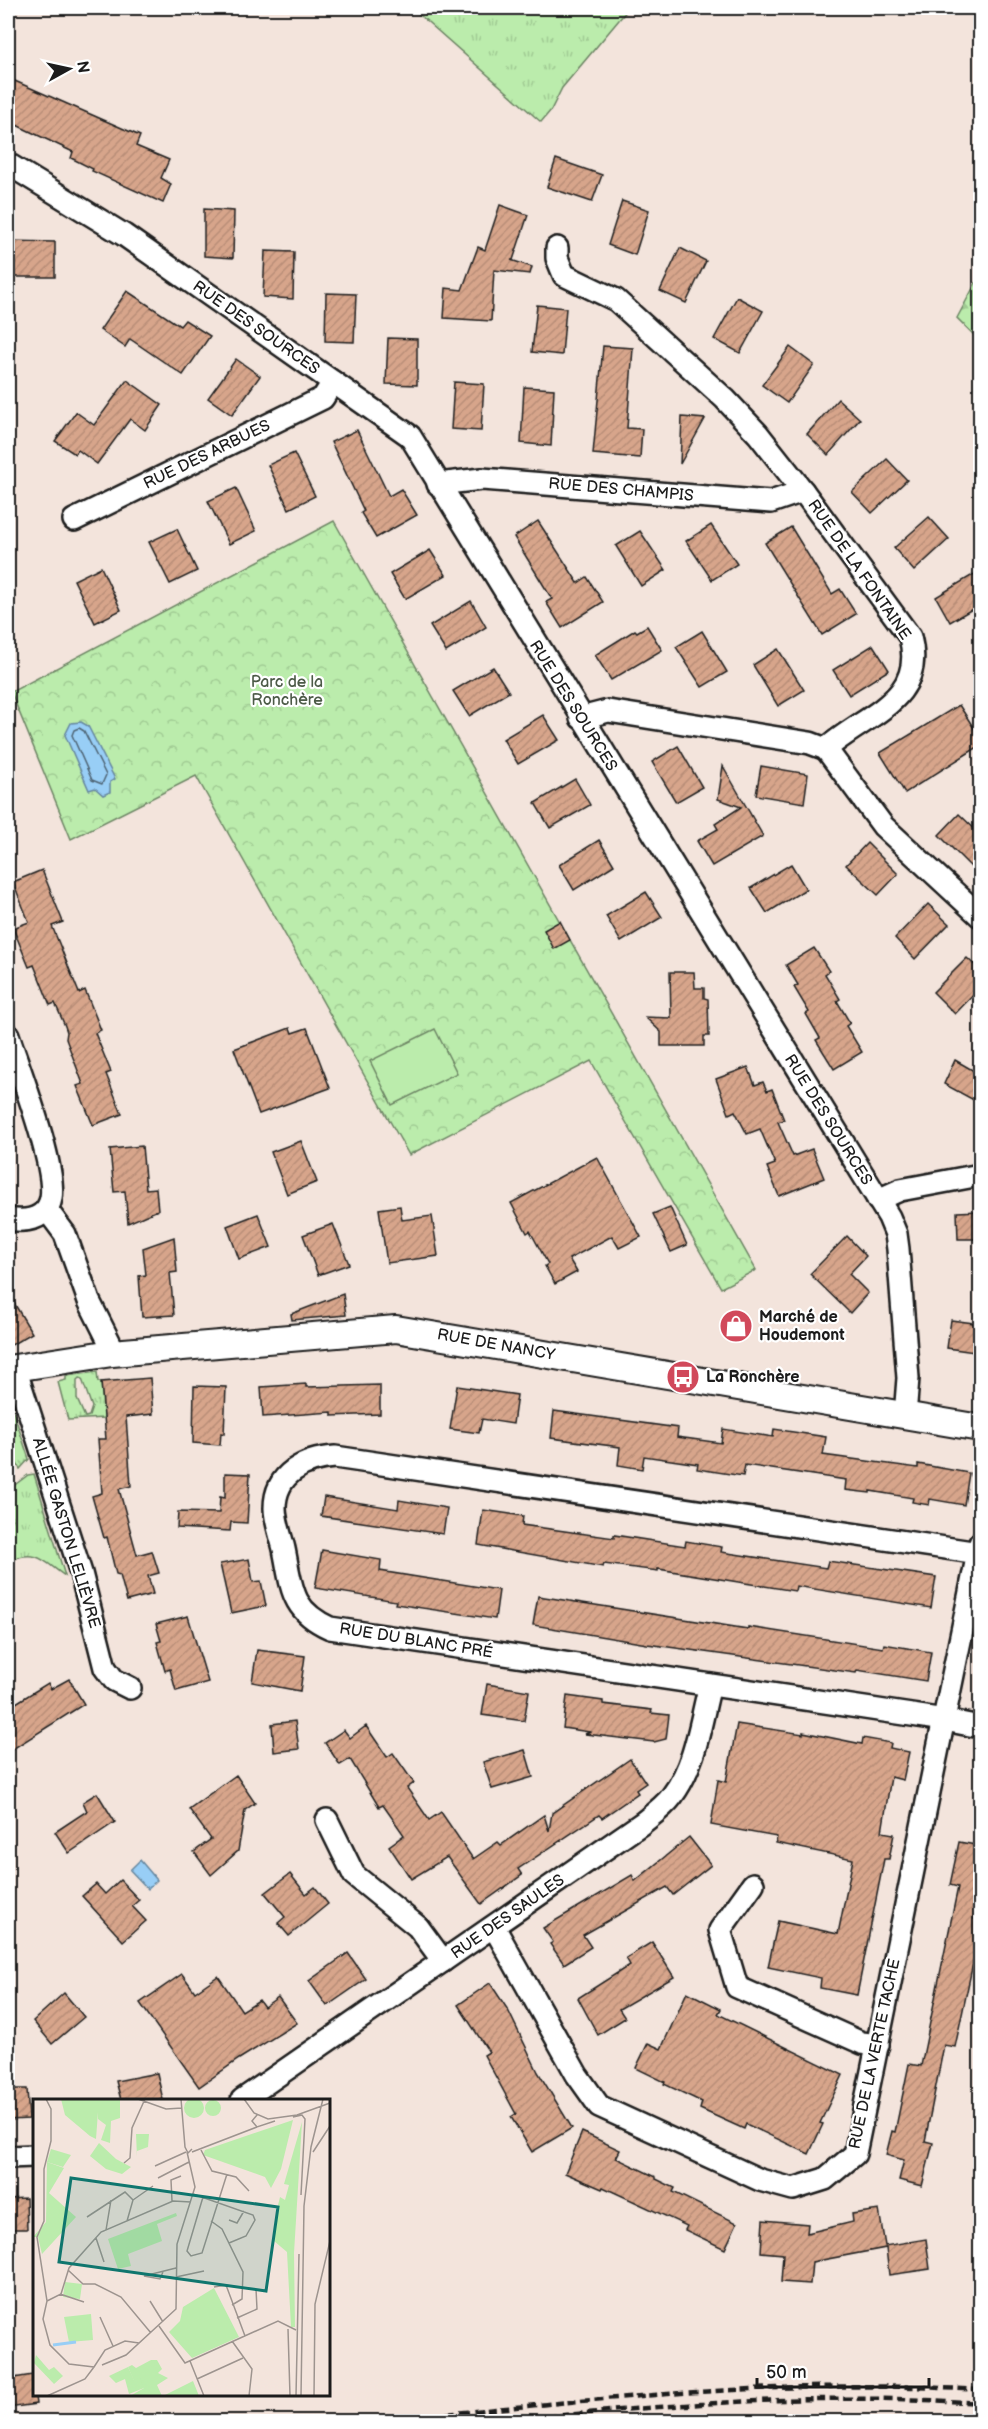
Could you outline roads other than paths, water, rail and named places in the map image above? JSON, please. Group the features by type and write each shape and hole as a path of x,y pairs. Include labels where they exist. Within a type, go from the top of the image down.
{"street":[{"name":"RUE DES SOURCES","path":"8,164 123,235 410,436 878,1200 896,1234 908,1378 905,1416"},
{"name":"RUE DE LA FONTAINE","path":"557,248 557,258 564,275 616,300 676,354 758,434 803,491 910,637 914,650 909,682 902,693 826,749"},
{"name":"RUE DES ARBUES","path":"74,520 323,398 333,382"},
{"name":"RUE DES CHAMPIS","path":"438,484 482,479 771,502 803,491"},
{"path":"581,718 608,711 810,742 826,749 883,826 981,916"},
{"path":"8,1035 51,1172 52,1198 47,1210 36,1219 8,1219"},
{"path":"878,1200 900,1190 981,1175"},
{"path":"47,1210 65,1234 89,1301 110,1343 112,1353"},
{"name":"RUE DE NANCY","path":"11,1368 112,1353 396,1329 981,1428"},
{"name":"ALLÉE GASTON LELIÈVRE","path":"11,1368 81,1572 105,1668 114,1680 130,1688"},
{"name":"RUE DU BLANC PRÉ","path":"980,1548 335,1457 317,1458 303,1463 292,1471 276,1494 275,1510 294,1593 302,1610 313,1620 330,1628 981,1727"},
{"name":"RUE DE LA VERTE TACHE","path":"494,1927 577,2075 599,2106 760,2180 793,2189 825,2179 855,2154 980,1548"},
{"name":"RUE DES SAULES","path":"243,2099 641,1824 672,1797 689,1767 699,1738 710,1685"},
{"path":"327,1820 354,1875 418,1928 443,1961"},
{"path":"753,1884 720,1930 737,1987 862,2043 878,2045"},
{"path":"8,2157 33,2156"}],"water":[{"path":"81,722 88,726 115,779 110,782 110,792 103,795 95,788 89,790 65,735 71,723"},
{"path":"140,1860 157,1880 148,1889 130,1870"}],"railway":[{"path":"366,2422 596,2400 749,2389 903,2387 980,2390"},
{"path":"493,2422 736,2402 858,2399 980,2403"}],"place":[{"name":"Marché de Houdemont","path":"736,1326"},
{"name":"La Ronchère","path":"683,1377"}],"park label":[{"name":"Parc de la Ronchère","path":"287,691"}]}
